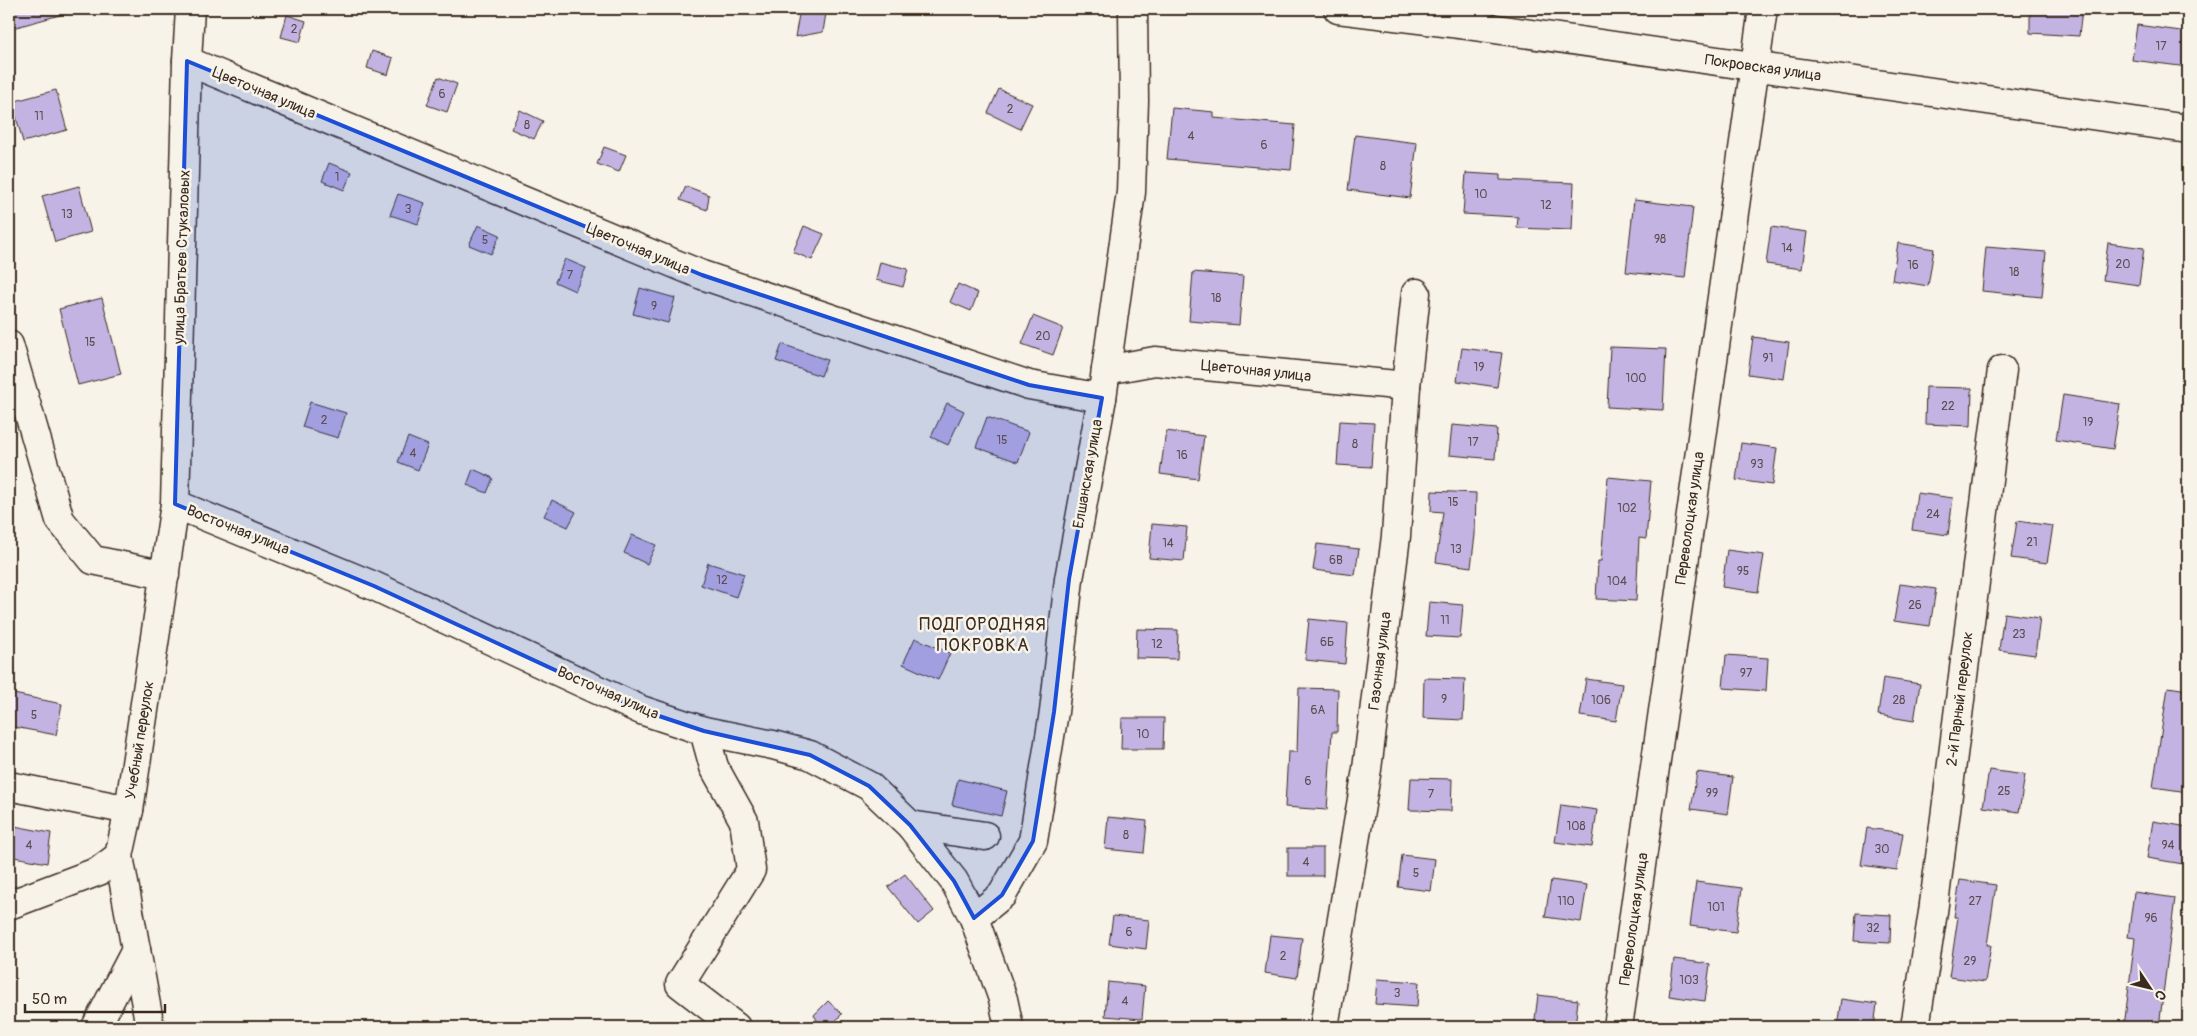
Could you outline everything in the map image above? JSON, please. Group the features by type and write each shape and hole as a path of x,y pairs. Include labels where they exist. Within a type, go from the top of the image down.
{"street":[{"name":"улица Братьев Стукаловых","path":"175,504 190,9"},
{"name":"Елшанская улица","path":"974,918 1002,895 1033,840 1054,712 1069,579 1102,398 1131,192 1134,101 1133,9"},
{"name":"Покровская улица","path":"1338,9 1469,17 1754,67 2188,129"},
{"name":"Переволоцкая улица","path":"1618,1027 1763,9"},
{"name":"Цветочная улица","path":"187,61 702,276 1029,385 1102,398"},
{"name":"Газонная улица","path":"1324,1027 1366,769 1396,536 1406,386 1416,293"},
{"path":"10,356 60,520 93,560 165,575"},
{"name":"Цветочная улица","path":"1106,370 1155,361 1406,386"},
{"name":"2-й Парный переулок","path":"1915,1027 1933,912 2002,370"},
{"name":"Учебный переулок","path":"119,856 129,810 175,504"},
{"name":"Восточная улица","path":"175,504 374,586 641,710 704,731 773,745 810,755 869,786 910,826 954,881 974,918 1003,999 1009,1027"},
{"path":"704,731 714,767 744,821 751,870 680,984 736,1027"},
{"path":"9,786 129,810"},
{"path":"910,826 985,836"},
{"path":"9,906 100,871 119,856 150,1027"},
{"path":"96,1027 136,950"}],"highlighted area":[{"path":"187,61 702,275 1029,385 1102,398 1069,579 1054,712 1033,841 1002,895 974,918 954,881 910,825 869,786 810,755 704,731 641,710 374,586 175,504"}],"building":[{"path":"9,9 66,9 67,13 9,29"},
{"path":"800,9 826,13 823,32 795,37"},
{"path":"2030,9 2082,9 2079,36 2030,33"},
{"path":"287,15 306,21 300,42 281,37"},
{"path":"2137,25 2188,32 2188,67 2132,60"},
{"path":"372,51 393,58 388,75 367,68"},
{"path":"438,77 457,84 447,112 427,105"},
{"path":"999,89 1032,104 1020,129 988,113"},
{"path":"56,90 67,130 23,142 12,102"},
{"path":"1172,108 1214,112 1214,118 1295,125 1291,170 1167,159"},
{"path":"520,110 543,121 534,139 511,129"},
{"path":"1355,135 1417,143 1410,198 1348,190"},
{"path":"604,147 626,155 619,172 597,164"},
{"path":"329,163 352,172 344,190 322,181"},
{"path":"1466,173 1500,175 1500,180 1574,183 1572,230 1517,228 1518,217 1463,214"},
{"path":"79,186 91,232 55,242 42,196"},
{"path":"686,186 709,195 707,210 680,200"},
{"path":"398,194 425,203 418,224 390,215"},
{"path":"1634,200 1693,207 1685,278 1626,272"},
{"path":"478,225 500,235 491,254 469,245"},
{"path":"804,226 824,234 812,260 793,252"},
{"path":"1771,227 1807,232 1802,269 1766,264"},
{"path":"1898,243 1934,249 1928,286 1892,280"},
{"path":"2108,243 2144,248 2139,285 2103,280"},
{"path":"1986,247 2046,252 2042,297 1982,291"},
{"path":"565,259 586,268 575,291 555,282"},
{"path":"880,262 908,269 903,287 876,280"},
{"path":"1193,272 1243,276 1239,325 1189,321"},
{"path":"958,284 978,293 971,311 950,302"},
{"path":"640,288 675,298 668,323 633,314"},
{"path":"102,298 121,374 78,385 59,309"},
{"path":"1033,316 1063,328 1053,355 1022,344"},
{"path":"1753,337 1789,342 1784,379 1748,374"},
{"path":"782,344 827,360 821,376 776,361"},
{"path":"1610,347 1666,349 1663,410 1607,407"},
{"path":"1462,348 1502,353 1497,387 1457,381"},
{"path":"1926,387 1972,388 1971,426 1925,424"},
{"path":"2063,395 2120,404 2113,449 2056,440"},
{"path":"310,402 346,413 338,438 302,427"},
{"path":"947,403 964,411 948,445 931,437"},
{"path":"987,417 1029,432 1018,462 976,447"},
{"path":"1340,421 1374,423 1371,467 1337,465"},
{"path":"1452,425 1497,429 1495,459 1449,455"},
{"path":"1166,431 1204,436 1198,479 1160,474"},
{"path":"408,437 428,445 418,470 398,462"},
{"path":"1741,443 1777,448 1772,485 1736,480"},
{"path":"473,469 493,478 487,493 467,485"},
{"path":"1608,477 1651,481 1646,539 1639,538 1636,601 1596,599 1598,561 1601,561"},
{"path":"1432,491 1476,493 1475,535 1471,567 1436,562 1443,512 1431,511"},
{"path":"1917,493 1953,498 1948,535 1912,530"},
{"path":"552,500 576,512 568,527 544,516"},
{"path":"2017,521 2053,526 2047,563 2011,558"},
{"path":"1152,524 1187,527 1184,561 1149,558"},
{"path":"632,535 656,545 647,564 624,553"},
{"path":"1317,544 1359,549 1355,575 1313,570"},
{"path":"1727,550 1764,555 1758,592 1722,587"},
{"path":"708,563 744,574 736,597 701,585"},
{"path":"1900,584 1936,589 1930,626 1894,621"},
{"path":"1429,602 1463,605 1460,638 1426,636"},
{"path":"2004,613 2040,618 2035,655 1999,650"},
{"path":"1309,619 1348,623 1345,664 1305,660"},
{"path":"1137,629 1178,630 1177,659 1136,658"},
{"path":"915,638 950,653 938,680 903,664"},
{"path":"1726,655 1768,658 1766,691 1723,688"},
{"path":"1424,678 1465,679 1463,720 1423,718"},
{"path":"1883,678 1920,684 1914,721 1878,715"},
{"path":"1586,679 1622,684 1616,721 1580,716"},
{"path":"2168,687 2188,690 2188,792 2153,787"},
{"path":"1299,688 1338,689 1337,732 1332,732 1327,810 1285,807 1288,752 1297,752"},
{"path":"9,693 62,704 56,735 9,726"},
{"path":"1122,718 1164,718 1163,749 1121,749"},
{"path":"1989,770 2025,775 2019,812 1983,807"},
{"path":"1697,772 1733,777 1728,814 1691,809"},
{"path":"1411,778 1452,779 1451,811 1409,810"},
{"path":"958,779 1007,791 1001,816 952,805"},
{"path":"1561,805 1597,810 1592,847 1555,842"},
{"path":"1108,817 1147,821 1144,853 1105,849"},
{"path":"2153,821 2188,827 2183,864 2147,858"},
{"path":"9,825 51,833 47,863 9,856"},
{"path":"1867,828 1903,833 1897,870 1861,865"},
{"path":"1288,848 1323,848 1323,876 1288,876"},
{"path":"1402,855 1435,859 1431,891 1398,887"},
{"path":"905,874 934,911 918,924 888,887"},
{"path":"1551,880 1587,885 1581,922 1545,917"},
{"path":"1960,880 1996,885 1987,945 1991,945 1985,982 1949,977 1958,917 1954,917"},
{"path":"1696,882 1742,888 1736,932 1690,926"},
{"path":"2134,892 2175,898 2159,1027 2124,1027 2135,938 2128,937"},
{"path":"1856,913 1891,915 1890,943 1854,941"},
{"path":"1113,916 1149,920 1146,949 1109,944"},
{"path":"1270,935 1302,938 1297,978 1265,973"},
{"path":"1674,959 1710,964 1705,1001 1669,996"},
{"path":"1377,979 1419,982 1417,1007 1375,1004"},
{"path":"1108,982 1145,986 1142,1019 1105,1016"},
{"path":"1538,995 1578,1000 1575,1027 1534,1027"},
{"path":"1841,999 1877,1004 1874,1027 1837,1027"},
{"path":"828,1001 842,1014 830,1027 821,1027 814,1015"}],"district":[{"name":"ПОДГОРОДНЯЯ ПОКРОВКА","path":"983,634"}]}
